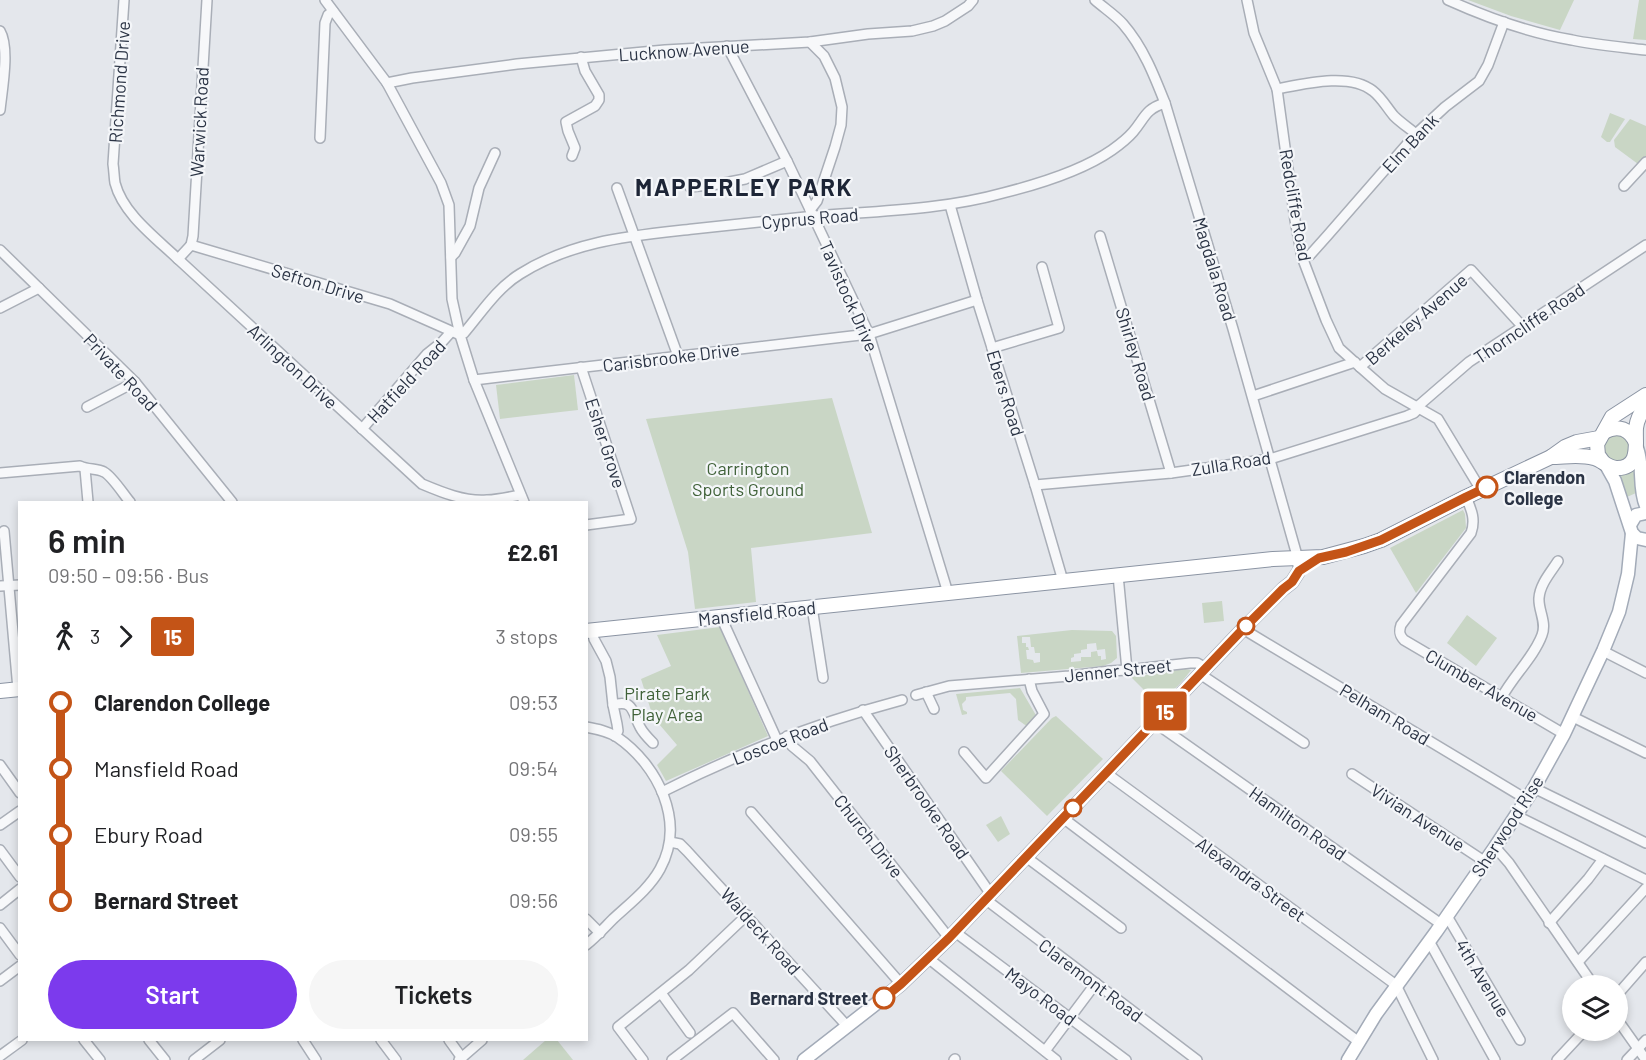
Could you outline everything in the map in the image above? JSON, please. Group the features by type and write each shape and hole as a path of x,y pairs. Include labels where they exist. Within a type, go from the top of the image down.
{"highway":[{"path":"1604,463 1597,451 1602,435 1612,417 1646,395"},
{"path":"1636,445 1638,420 1646,406"},
{"name":"Mansfield Road","path":"589,630 1278,559 1299,565 1381,540 1551,457 1564,447 1602,435 1612,428 1624,429 1633,436 1636,445 1633,459 1626,466 1615,468 1594,458 1551,457"},
{"path":"0,692 18,689"}],"main road":[{"path":"1636,445 1641,462 1642,495 1646,506"},
{"path":"1604,463 1615,481 1631,529 1637,538 1646,542"},
{"path":"1631,529 1636,515 1646,513"},
{"name":"Sherwood Rise","path":"1348,1060 1396,985 1495,847 1526,800 1564,734 1619,612 1628,574 1631,529"},
{"name":"Sherwood Rise","path":"1628,574 1646,542"},
{"path":"804,1060 901,984 952,935 1283,589 1288,572 1299,565"}],"street":[{"name":"Richmond Drive","path":"113,164 124,0"},
{"name":"Warwick Road","path":"191,244 207,0"},
{"path":"325,0 387,83 441,183 449,206 455,333 522,499"},
{"name":"Lucknow Avenue","path":"387,83 505,65 581,57 810,42 912,31 933,26 955,15 973,0"},
{"name":"Magdala Road","path":"1095,0 1122,22 1131,34 1147,61 1165,103 1252,396 1299,565"},
{"name":"Redcliffe Road","path":"1247,0 1254,33 1277,89 1302,257 1330,329 1340,348 1385,389 1435,416 1442,423 1480,490"},
{"path":"1448,0 1478,13 1539,33 1646,50"},
{"path":"320,138 325,23 328,15 333,11"},
{"name":"Elm Bank","path":"1302,257 1310,255 1416,134 1445,106 1479,81 1488,65 1504,22"},
{"path":"0,31 4,37 5,49 0,110"},
{"path":"810,42 824,56 835,78 842,107 841,124 835,147 811,213"},
{"name":"Tavistock Drive","path":"727,46 787,161 869,334 948,593"},
{"path":"572,156 575,148 566,122 595,106 599,100 599,95 585,70 581,57"},
{"path":"1277,89 1307,83 1341,81 1358,84 1372,89 1397,119 1416,134"},
{"name":"Cyprus Road","path":"455,333 464,333 504,285 520,274 564,252 587,244 811,213 950,205 1003,193 1090,163 1113,150 1132,134 1153,106 1165,103"},
{"path":"451,257 471,226 479,188 495,153"},
{"path":"690,187 745,178 787,161"},
{"path":"1624,186 1646,162"},
{"name":"Arlington Drive","path":"113,164 119,194 138,221 422,483 438,491 475,500 522,499"},
{"path":"617,188 678,356"},
{"name":"Ebers Road","path":"950,205 1063,581"},
{"name":"Shirley Road","path":"1100,236 1171,472"},
{"path":"178,259 191,244"},
{"name":"Sefton Drive","path":"191,244 390,304 455,333"},
{"name":"Thorncliffe Road","path":"1418,407 1469,362 1646,245"},
{"name":"Private Road","path":"0,250 135,382 231,501"},
{"path":"992,348 1059,328 1042,267"},
{"name":"Berkeley Avenue","path":"1358,365 1471,270 1523,327"},
{"path":"0,308 39,288"},
{"name":"Carisbrooke Drive","path":"474,380 869,334 977,300"},
{"name":"Hatfield Road","path":"362,429 427,354 455,333"},
{"path":"1252,396 1358,365"},
{"name":"Esher Grove","path":"581,367 631,519 588,525"},
{"path":"87,407 135,382"},
{"name":"Zulla Road","path":"1035,485 1171,472 1270,459 1407,416 1414,413 1418,407"},
{"path":"0,473 80,466 85,469 94,469 106,472 129,501"},
{"path":"85,469 88,501"},
{"name":"Clumber Avenue","path":"1466,497 1474,520 1471,532 1401,625 1400,636 1564,734"},
{"path":"4,531 18,678"},
{"path":"1502,697 1509,684 1523,668 1542,634 1544,624 1539,596 1541,587 1558,561"},
{"path":"1118,575 1127,670"},
{"path":"812,607 823,678"},
{"path":"721,617 777,740"},
{"name":"Pelham Road","path":"1243,629 1526,800"},
{"path":"589,630 606,661 610,677 618,731 615,736"},
{"path":"1603,651 1646,673"},
{"name":"Jenner Street","path":"926,692 986,682 1190,663 1197,663 1203,671"},
{"path":"1203,671 1304,743"},
{"path":"964,752 986,778 1044,714 1032,691 1029,679"},
{"path":"916,695 926,692 934,709"},
{"name":"Loscoe Road","path":"663,792 710,768 787,736 863,710 902,700"},
{"path":"613,705 627,703 631,707 639,730 653,743"},
{"name":"Sherbrooke Road","path":"863,710 988,896"},
{"path":"1573,717 1646,753"},
{"name":"Hamilton Road","path":"1154,722 1444,920"},
{"path":"588,728 615,736 633,750 649,768 663,792 669,809 670,842 661,868 654,879 588,943"},
{"name":"Church Drive","path":"787,736 792,746 810,761 952,935"},
{"path":"0,765 18,790"},
{"name":"Alexandra Street","path":"1106,773 1396,985"},
{"name":"Vivian Avenue","path":"1352,774 1484,861"},
{"path":"1533,788 1646,843"},
{"path":"0,825 18,812"},
{"path":"757,814 901,984"},
{"path":"1515,815 1646,880"},
{"path":"1063,818 1359,1042"},
{"name":"Waldeck Road","path":"670,842 680,844 687,851 847,1026"},
{"path":"1495,847 1509,863 1587,975"},
{"path":"0,850 18,875"},
{"path":"1026,857 1121,928"},
{"path":"1549,923 1603,859"},
{"path":"1578,962 1646,888"},
{"path":"0,905 18,891"},
{"name":"Claremont Road","path":"988,896 1197,1060"},
{"path":"643,1060 618,1027 689,970 747,915"},
{"name":"4th Avenue","path":"1444,920 1520,1040"},
{"path":"588,921 600,933"},
{"path":"0,928 18,952"},
{"name":"Mayo Road","path":"952,935 1126,1060"},
{"path":"1429,941 1495,1060"},
{"path":"928,958 1056,1060"},
{"path":"1628,982 1646,962"},
{"path":"0,981 18,968"},
{"path":"1045,1051 1096,983"},
{"path":"1396,985 1433,1060"},
{"path":"661,993 690,1033"},
{"path":"672,1060 733,1013 774,1060"},
{"path":"1628,1034 1646,1060"},
{"path":"1627,1060 1646,1040"},
{"path":"0,1056 21,1041"},
{"path":"85,1041 97,1059"},
{"path":"150,1041 165,1060"},
{"path":"194,1060 219,1041"},
{"path":"304,1041 316,1060"},
{"path":"382,1041 396,1060"},
{"path":"450,1041 460,1059 481,1041"},
{"path":"1557,1060 1575,1041"}],"green space":[{"path":"1468,0 1574,0 1560,30 1511,16"},
{"path":"1639,0 1646,0 1646,40 1633,39"},
{"path":"1610,113 1625,119 1610,142 1607,142 1601,137"},
{"path":"1630,119 1646,126 1646,156 1638,164 1615,147 1614,140"},
{"path":"574,375 578,410 500,419 496,385"},
{"name":"Carrington Sports Ground","path":"832,398 872,533 751,548 756,602 695,609 688,552 646,419"},
{"path":"1613,433 1627,436 1632,451 1623,463 1607,461 1601,445"},
{"path":"1636,464 1636,493 1627,497 1617,472"},
{"path":"1463,510 1466,528 1416,593 1390,548"},
{"path":"1222,601 1224,621 1204,623 1202,603"},
{"path":"1467,615 1497,638 1476,666 1447,643"},
{"name":"Pirate Park Play Area","path":"720,627 768,736 666,781 657,765 677,745 653,717 641,679 671,666 657,635"},
{"path":"1072,630 1112,631 1116,636 1117,658 1103,666 1021,673 1017,636","holes":["1022,637 1030,637 1031,647 1034,647 1035,653 1040,653 1040,662 1034,663 1033,660 1027,659 1026,650 1029,650 1026,643 1022,643","1096,643 1097,650 1105,649 1106,659 1101,660 1097,651 1091,652 1091,657 1081,657 1081,661 1071,662 1074,654 1087,649 1087,644"]},
{"path":"1191,670 1179,684 1169,694 1157,698 1152,698 1131,677"},
{"path":"1020,688 1037,717 1028,727 1018,720 1016,699 1010,693 966,697 962,704 967,714 962,715 956,694"},
{"path":"1056,716 1103,759 1047,816 1001,771"},
{"path":"1001,816 1010,834 998,842 986,825"},
{"path":"545,1041 558,1041 573,1060 523,1060"}],"bus line":[{"name":"15","path":"884,998 949,938 1243,629 1292,582 1299,571 1319,558 1381,540 1487,487"}],"place":[{"name":"Clarendon College","path":"1487,487"},
{"name":"Bernard Street","path":"884,998"}],"district":[{"name":"MAPPERLEY PARK","path":"744,186"}]}
